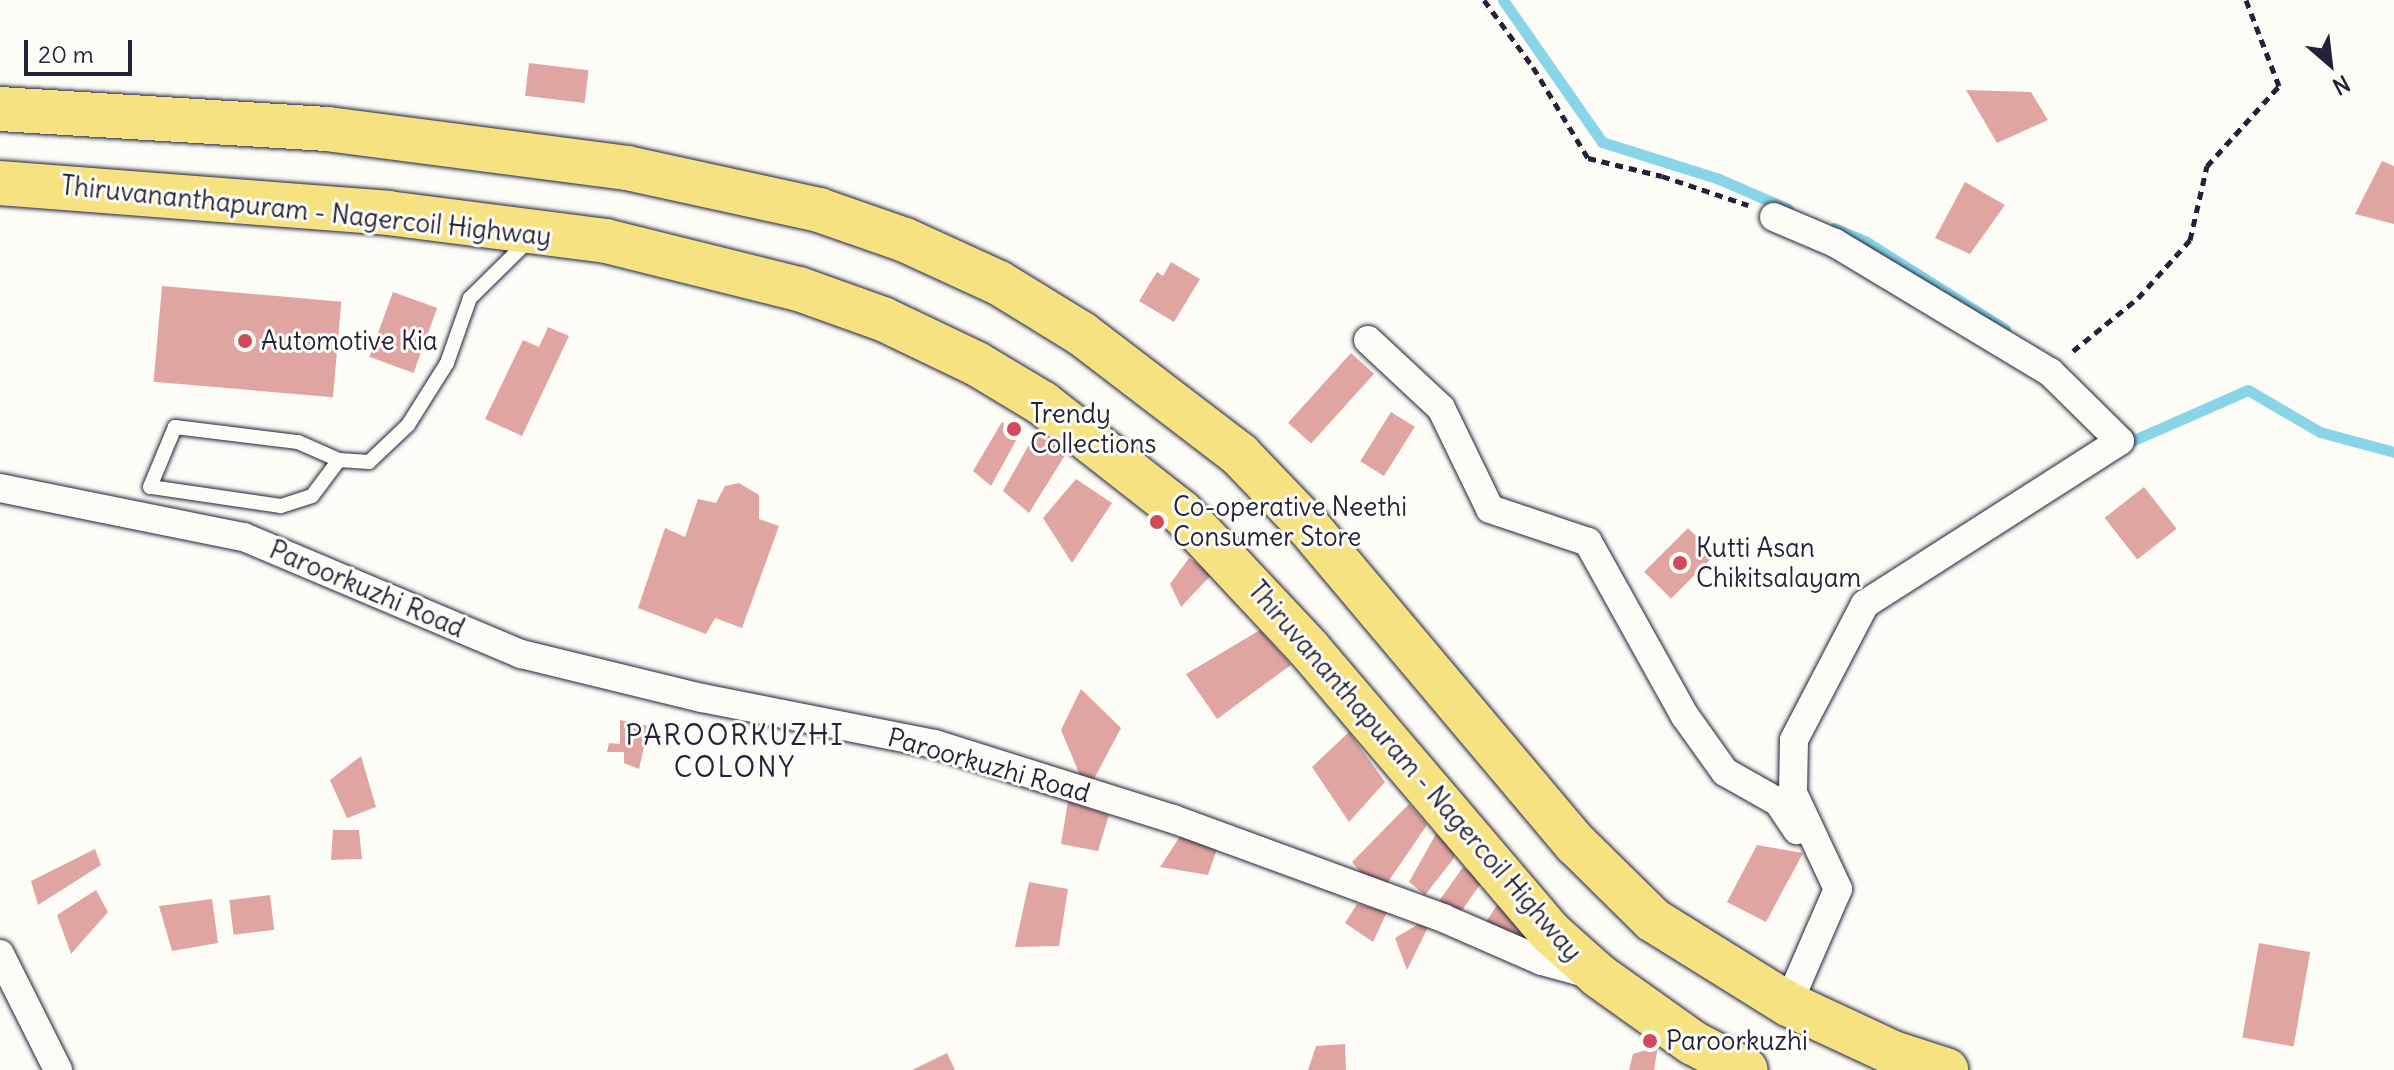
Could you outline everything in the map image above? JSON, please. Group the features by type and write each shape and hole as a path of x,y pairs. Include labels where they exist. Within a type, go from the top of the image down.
{"main road":[{"path":"0,109 327,129 627,168 819,210 905,240 999,283 1082,334 1240,455 1307,525 1576,844 1653,920 1788,1004 1893,1053 1946,1070"},
{"name":"Thiruvananthapuram - Nagercoil Highway","path":"0,183 388,213 606,241 799,289 896,326 977,364 1042,403 1181,512 1249,581 1551,933 1690,1056 1746,1070"}],"street":[{"path":"1774,217 1835,243 2050,372 2120,441 1865,604 1794,740 1793,793 1838,889 1788,1004"},
{"path":"1368,340 1441,408 1490,509 1588,542 1685,716 1725,772 1778,802 1838,889"},
{"name":"Paroorkuzhi Road","path":"0,488 244,537 521,654 702,698 935,744 1173,819 1443,918 1542,961 1599,976"},
{"path":"0,954 58,1070"}],"lane":[{"path":"339,460 312,496 281,506 150,487 175,427 298,442 339,460 369,462 408,425 447,363 470,298 537,232"}],"path":[{"path":"1484,0 1588,158 1662,176 1774,217"},
{"path":"2071,353 2138,298 2190,240 2207,166 2279,86 2246,0"}],"building":[{"path":"529,63 589,70 585,103 525,96"},
{"path":"1966,90 2031,92 2048,120 1997,143"},
{"path":"2382,161 2394,166 2394,224 2355,214"},
{"path":"1965,182 2005,205 1970,254 1935,238"},
{"path":"1171,262 1200,279 1174,322 1139,301 1157,272 1163,276"},
{"name":"Automotive Kia","path":"162,286 341,302 333,397 154,382"},
{"path":"393,292 437,308 414,373 369,357"},
{"path":"548,327 569,336 522,436 485,419 523,340 539,347"},
{"path":"1351,353 1374,374 1311,444 1288,423"},
{"path":"1391,412 1415,427 1384,476 1360,461"},
{"path":"1002,422 1019,435 991,486 973,471"},
{"path":"1035,434 1067,452 1029,513 1003,491"},
{"path":"1076,479 1112,503 1072,563 1043,518"},
{"path":"739,483 759,495 759,519 779,526 742,628 715,618 706,634 638,608 665,528 685,537 698,499 716,503 725,486"},
{"path":"2144,487 2177,529 2137,560 2105,518"},
{"name":"Kutti Asan Chikitsalayam","path":"1688,528 1715,555 1671,599 1644,572"},
{"path":"1189,558 1212,574 1181,607 1170,584"},
{"path":"1260,630 1291,665 1217,719 1186,674"},
{"path":"1081,689 1121,728 1087,792 1061,730"},
{"path":"620,720 649,726 639,769 624,763 624,752 607,752 609,743 620,744"},
{"path":"1349,732 1385,782 1349,822 1312,767"},
{"path":"361,756 376,807 347,818 330,780"},
{"path":"1068,801 1109,815 1098,851 1061,844"},
{"path":"1409,804 1427,825 1379,895 1352,862"},
{"path":"333,830 359,830 362,859 331,860"},
{"path":"1436,834 1455,849 1454,858 1425,895 1409,882"},
{"path":"1181,835 1218,846 1208,875 1160,867"},
{"path":"1757,845 1803,853 1766,922 1727,902"},
{"path":"95,849 101,865 38,905 31,881"},
{"path":"1463,867 1483,881 1459,914 1439,901"},
{"path":"1029,882 1068,889 1059,946 1015,947"},
{"path":"96,890 108,912 71,954 57,915"},
{"path":"270,895 274,930 234,935 229,900"},
{"path":"212,899 218,943 172,951 159,906"},
{"path":"1501,899 1527,914 1520,936 1484,925"},
{"path":"1357,904 1387,912 1373,942 1345,923"},
{"path":"1434,915 1407,970 1395,938"},
{"path":"2259,943 2310,952 2294,1047 2242,1038"},
{"path":"1345,1044 1346,1070 1308,1070 1316,1046"},
{"path":"1658,1046 1654,1070 1629,1070 1633,1054"},
{"path":"947,1053 955,1070 912,1070"}],"waterway":[{"path":"1503,0 1602,142 1719,179 1788,209"},
{"path":"1834,228 1865,241 2005,329"},
{"path":"2124,431 2134,440 2248,390 2320,432 2394,452"}],"place":[{"name":"Automotive Kia","path":"245,341"},
{"name":"Trendy Collections","path":"1014,429"},
{"name":"Co-operative Neethi Consumer Store","path":"1157,522"},
{"name":"Kutti Asan Chikitsalayam","path":"1680,563"},
{"name":"Paroorkuzhi","path":"1650,1041"}],"district":[{"name":"PAROORKUZHI COLONY","path":"735,751"}]}
